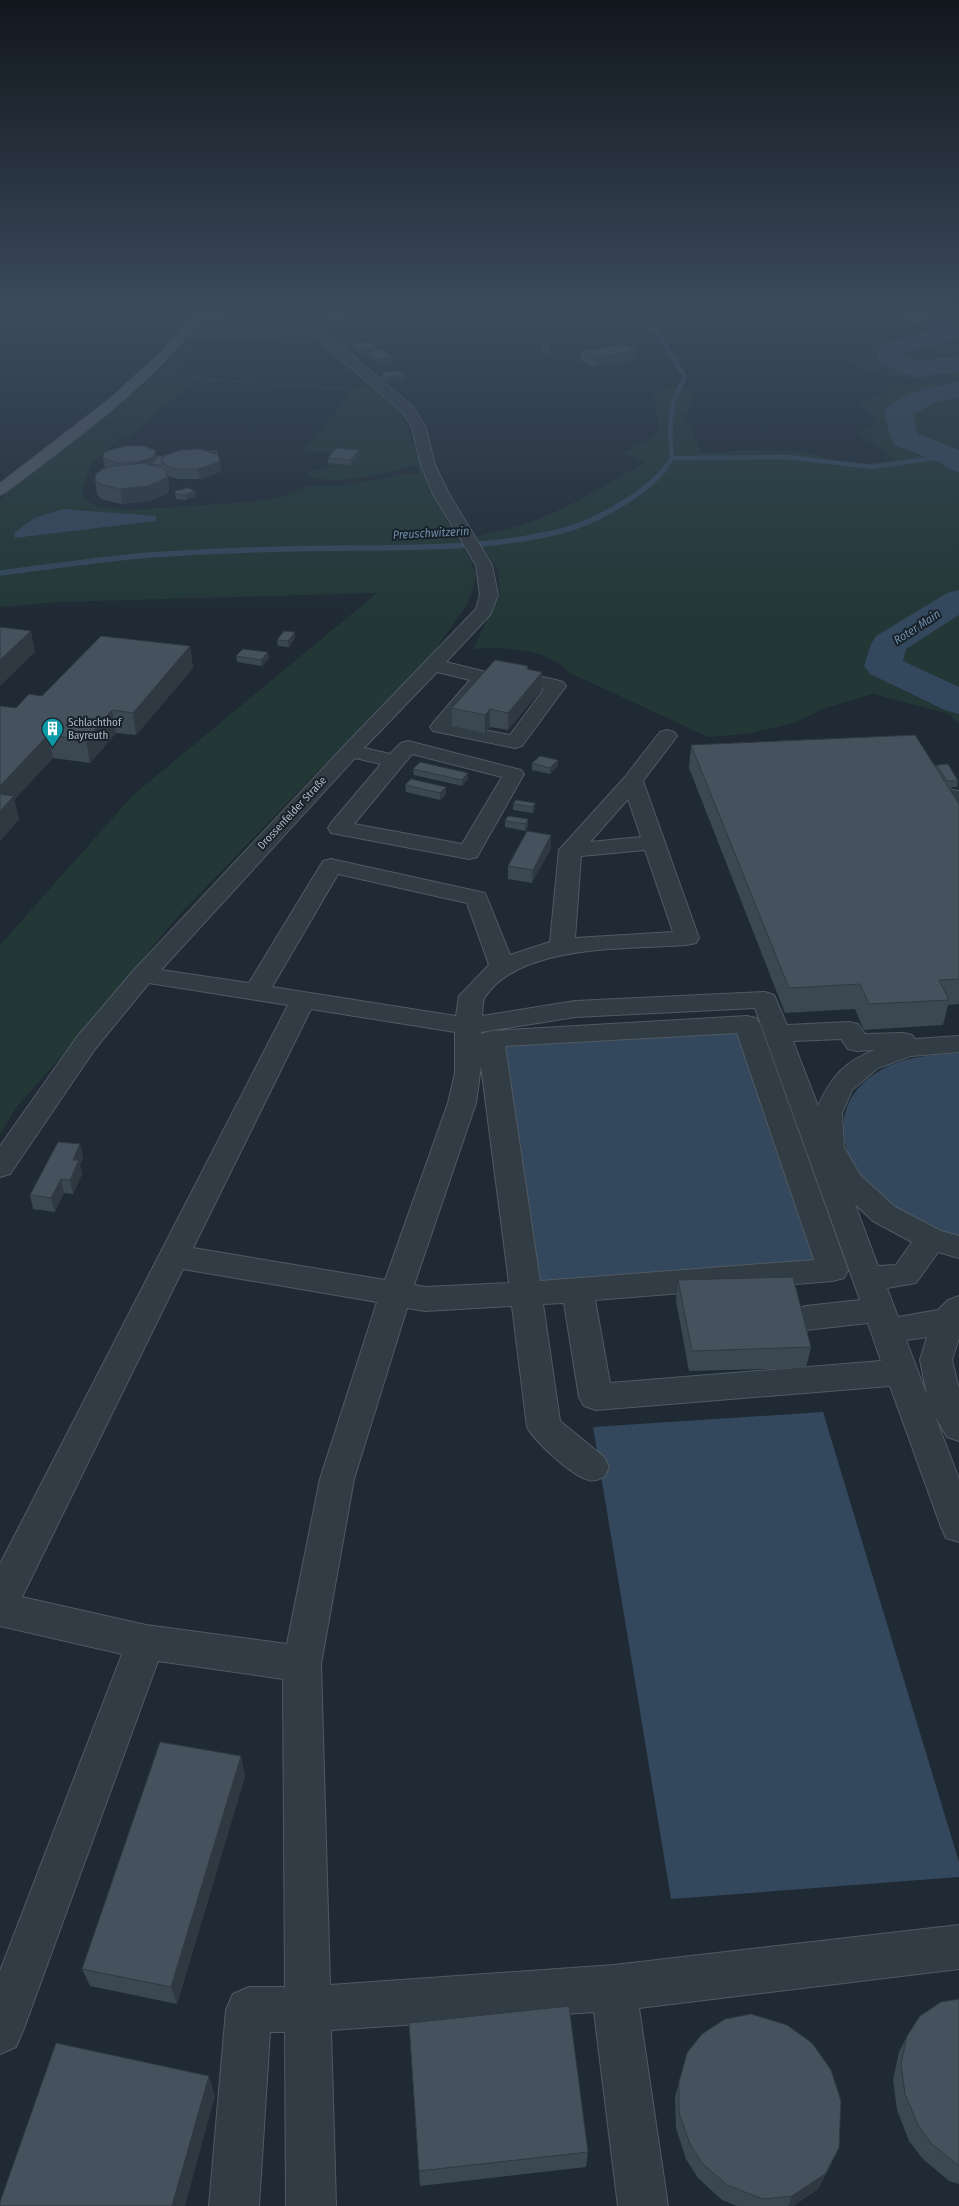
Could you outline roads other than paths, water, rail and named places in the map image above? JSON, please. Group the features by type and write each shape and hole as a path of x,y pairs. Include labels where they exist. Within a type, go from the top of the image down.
{"main road":[{"path":"0,490 99,414"}],"street":[{"name":"Drossenfelder Straße","path":"0,1167 86,1043 143,975 350,750 388,713 484,611 489,595 482,561 440,494 428,465 419,428 410,414"},
{"path":"433,665 483,677"},
{"path":"490,671 556,686 515,742 440,727 483,677 490,671"},
{"path":"562,946 570,850 632,781 667,736"},
{"path":"408,748 514,774 469,852 339,828 395,761 408,748"},
{"path":"350,750 395,761"},
{"path":"919,753 944,795 959,797"},
{"path":"311,2206 302,1664 337,1479 396,1293 462,1103 468,1073 468,1026 472,996 502,966 562,946 687,938 632,781"},
{"path":"570,850 653,843"},
{"path":"256,992 331,866 477,898 502,966"},
{"path":"143,975 468,1026 742,1013 765,1000 821,1142 902,1372 940,1413"},
{"path":"0,1602 304,1000"},
{"path":"742,1013 832,1270"},
{"path":"578,1021 491,1039 544,1427 592,1467"},
{"path":"777,1034 849,1030 857,1043 955,1041"},
{"path":"821,1142 828,1113 841,1084 869,1062 907,1048 955,1041"},
{"path":"174,1256 425,1299 526,1294 666,1283 668,1299 794,1292 787,1274 832,1270 866,1274 905,1274 945,1243 884,1214 849,1182 821,1142 785,1132"},
{"path":"578,1290 596,1397 902,1372"},
{"path":"806,1318 883,1321 954,1315 936,1360 940,1413 959,1527"},
{"path":"0,1609 146,1642 302,1664"},
{"path":"0,2031 146,1642"},
{"path":"234,2206 249,2010 307,2009 614,1988 959,1947"},
{"path":"614,1988 643,2206"}],"water":[{"path":"63,509 156,516 156,521 15,538 14,533 34,518"},
{"path":"740,1028 824,1262 539,1282 499,1042"},
{"path":"959,1053 959,1240 908,1218 876,1195 861,1178 851,1159 845,1140 844,1120 849,1102 861,1085 881,1070 909,1059"},
{"path":"823,1412 959,1862 959,1877 671,1899 593,1427"}],"waterway":[{"name":"Preuschwitzerin","path":"672,414 670,434 672,458"},
{"name":"Roter Main","path":"899,414 905,439 949,456 959,463"},
{"path":"672,458 787,457 871,467 949,456"},
{"name":"Preuschwitzerin","path":"663,471 672,458"},
{"name":"Preuschwitzerin","path":"0,573 150,555 320,548 460,546 528,538 561,531 588,522 630,499 655,480 664,470"},
{"name":"Roter Main","path":"959,600 889,644 883,666 959,702"}],"place":[{"name":"Schlachthof Bayreuth","path":"52,747"}]}
